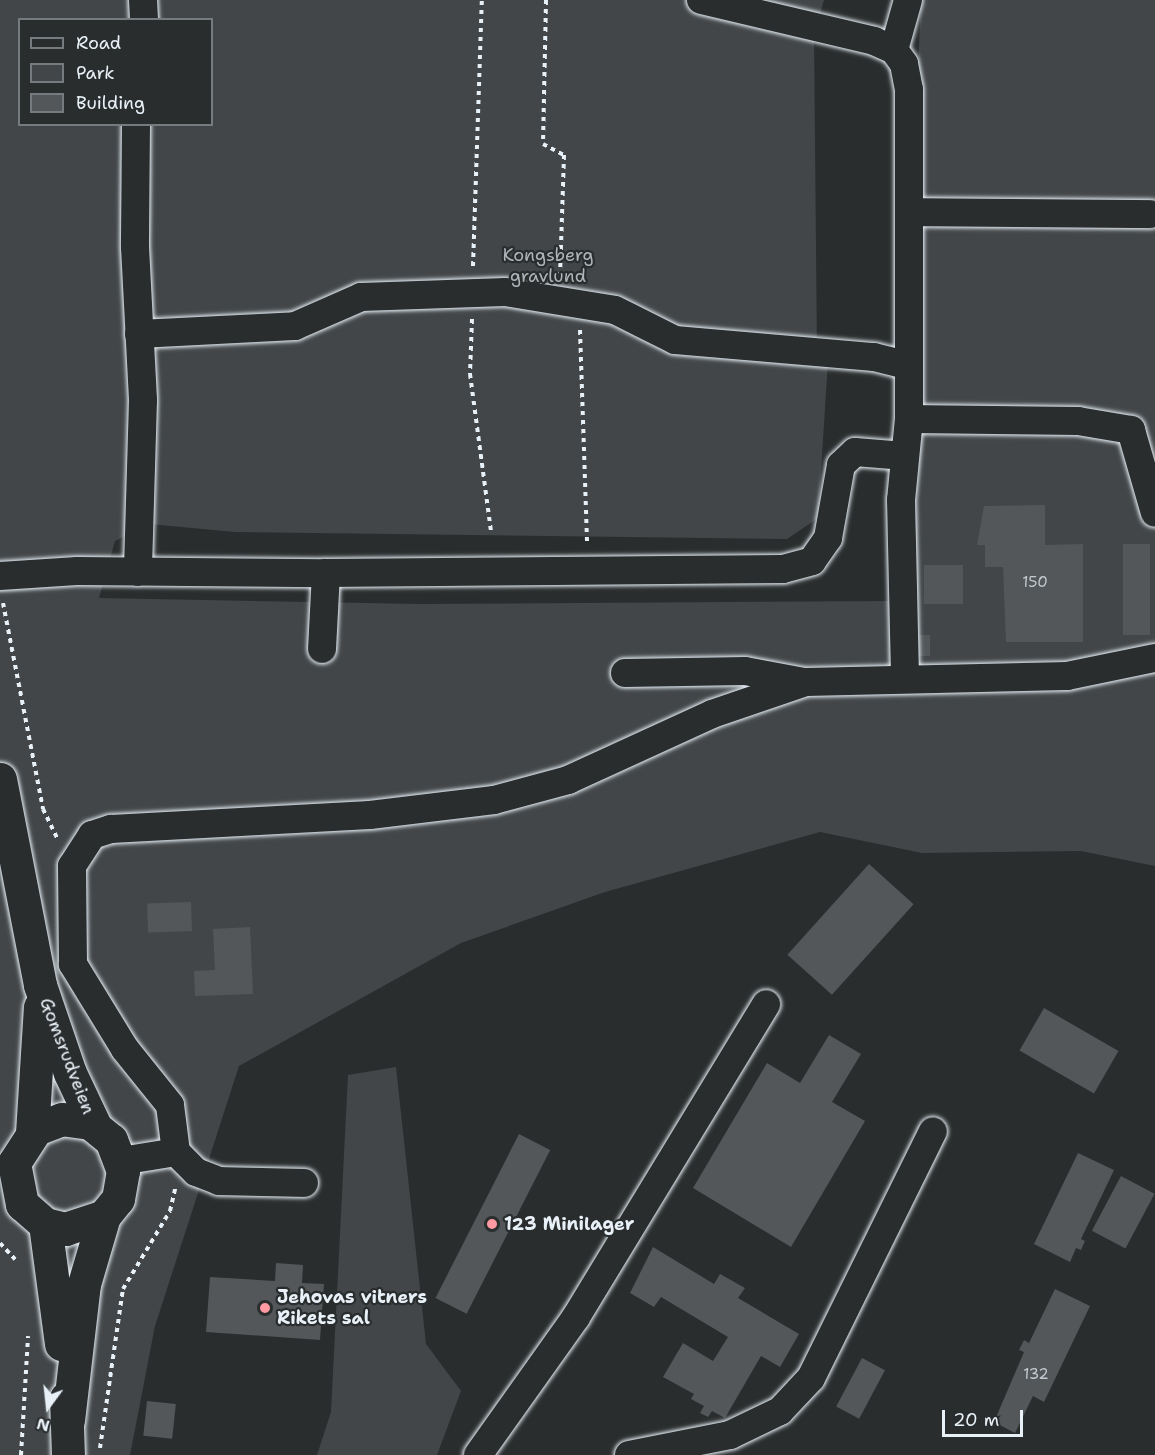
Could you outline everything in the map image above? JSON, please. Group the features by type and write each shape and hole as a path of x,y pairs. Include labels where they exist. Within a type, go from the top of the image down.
{"main road":[{"name":"Gomsrudveien","path":"0,779 40,985 69,1073 96,1126"},
{"name":"Gomsrudveien","path":"17,1149 40,985"},
{"path":"68,1420 84,1284 104,1216 122,1186 121,1161 111,1140 96,1126 62,1119 17,1149 13,1178 23,1209 58,1293 68,1420 68,1455"},
{"path":"23,1209 75,1229 104,1216"}],"lane":[{"path":"143,0 144,18"},
{"path":"701,0 847,34 894,50 904,64 909,90 910,212 907,364 909,419 905,456 905,676"},
{"path":"894,50 908,0"},
{"path":"136,126 139,334 138,572"},
{"path":"910,212 1150,214"},
{"path":"139,334 295,326 361,297 505,292 615,310 675,340 874,357 907,364"},
{"path":"909,419 1078,420 1143,426 1155,513"},
{"path":"1,588 138,572 326,573 783,569 813,561 828,537 841,465 855,452 905,456"},
{"path":"322,649 326,573"},
{"path":"625,673 745,671 806,682 905,676 1067,676 1155,658"},
{"path":"304,1183 219,1181 196,1172 176,1152 170,1105 125,1049 73,964 72,866 92,835 111,829 288,822 494,800 568,780 712,714 806,682"},
{"path":"478,1455 576,1317 766,1004"},
{"path":"629,1455 730,1435 780,1411 811,1378 933,1131"},
{"path":"121,1161 176,1152"}],"path":[{"path":"546,0 543,144 564,155 569,304 587,535"},
{"path":"1,588 43,809 72,866"},
{"path":"99,1455 110,1349 123,1289 170,1211 176,1152"},
{"path":"0,1244 25,1271"},
{"path":"21,1455 28,1324"}],"green space":[{"name":"Kongsberg gravlund","path":"0,0 824,0 814,35 817,354 828,361 818,518 787,539 235,532 149,524 115,541 99,598 420,604 891,601 906,592 919,471 914,159 921,0 1155,0 1155,866 1081,851 922,853 820,832 605,892 461,943 239,1066 155,1326 130,1455 0,1455"},
{"path":"396,1067 426,1344 461,1391 437,1455 317,1455 331,1412 348,1075"}],"building":[{"path":"1045,505 1045,545 1083,544 1083,642 1006,642 1003,567 985,567 985,545 977,545 984,506"},
{"path":"1123,544 1150,544 1150,635 1123,635"},
{"path":"924,565 963,565 963,604 924,604"},
{"path":"918,635 930,635 930,656 918,656"},
{"path":"869,864 914,904 832,995 787,955"},
{"path":"191,902 192,931 148,933 147,904"},
{"path":"250,927 253,994 195,996 194,971 215,970 213,929"},
{"path":"1044,1008 1118,1051 1094,1093 1020,1050"},
{"path":"829,1035 861,1054 832,1102 865,1121 791,1247 693,1188 767,1063 800,1083"},
{"name":"123 Minilager","path":"519,1134 550,1150 467,1314 435,1298"},
{"path":"1078,1153 1114,1170 1081,1239 1085,1241 1081,1250 1076,1248 1070,1262 1034,1244"},
{"path":"1121,1176 1155,1194 1125,1249 1092,1231"},
{"path":"653,1247 714,1284 720,1274 745,1288 738,1298 799,1334 780,1367 761,1356 725,1418 712,1411 708,1417 700,1413 704,1406 691,1399 694,1394 663,1377 683,1343 713,1361 728,1337 661,1297 654,1307 630,1293"},
{"name":"Jehovas vitners Rikets sal","path":"276,1263 303,1265 302,1283 324,1284 320,1340 206,1332 210,1277 275,1281"},
{"path":"1055,1289 1090,1306 1044,1402 1033,1396 1015,1433 994,1422 1024,1352 1019,1350 1024,1340 1029,1343"},
{"path":"862,1358 885,1370 859,1419 836,1407"},
{"path":"147,1401 176,1404 172,1439 143,1436"}],"place":[{"name":"123 Minilager","path":"492,1224"},
{"name":"Jehovas vitners Rikets sal","path":"265,1308"}]}
